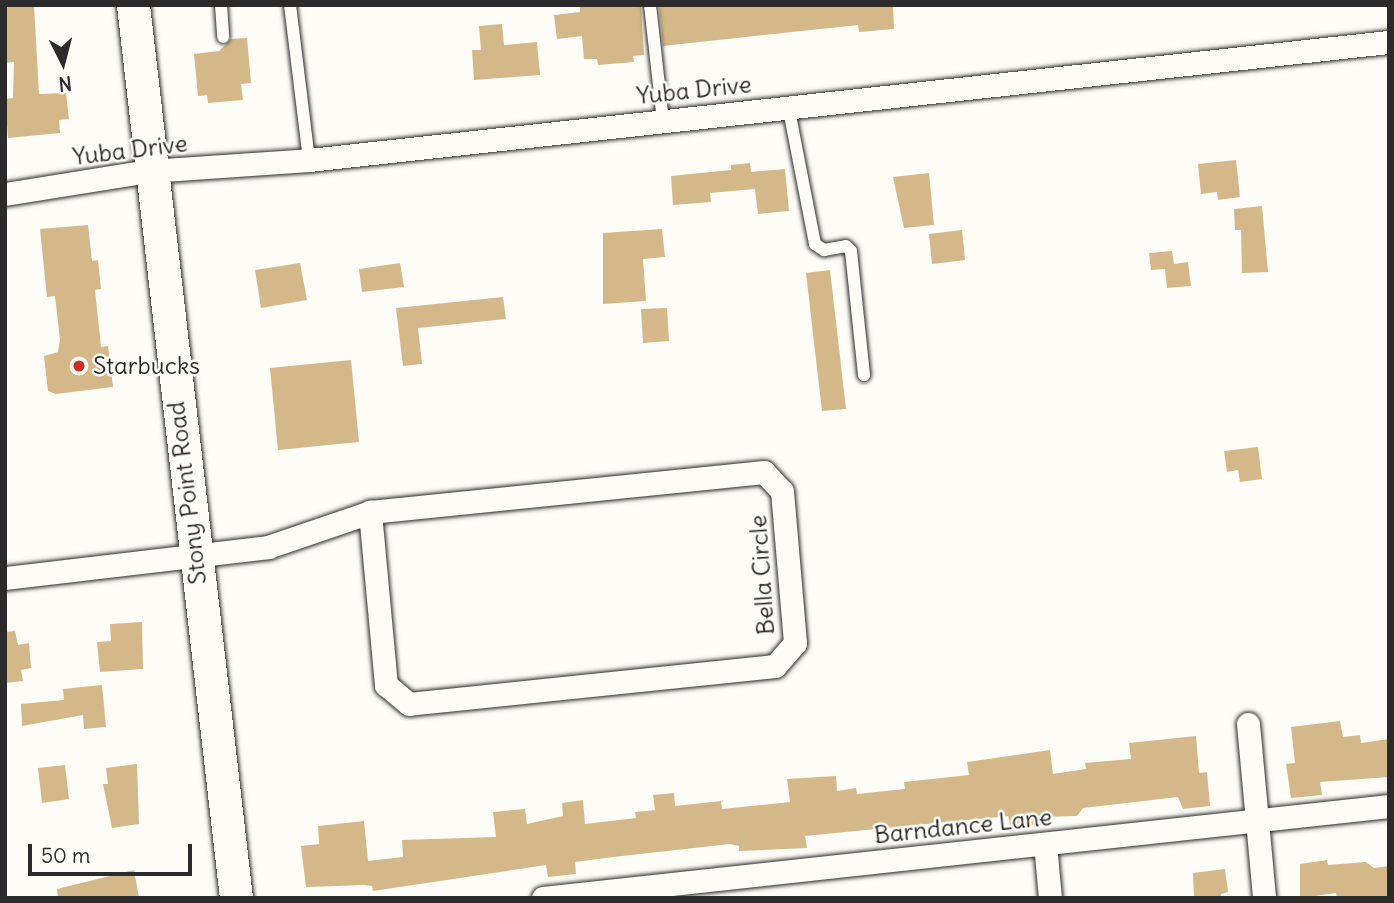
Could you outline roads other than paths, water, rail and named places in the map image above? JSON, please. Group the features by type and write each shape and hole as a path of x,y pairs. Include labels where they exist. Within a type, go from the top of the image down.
{"main road":[{"name":"Stony Point Road","path":"133,5 149,172 236,898"}],"street":[{"name":"Yuba Drive","path":"5,194 149,172 309,160 788,105 1389,42"},
{"name":"Bella Circle","path":"5,578 268,547 370,512 764,472 782,491 795,642 775,666 409,704 386,685 370,512"},
{"path":"1248,724 1264,898"},
{"name":"Barndance Lane","path":"543,898 1389,806"},
{"path":"1045,844 1050,898"}],"lane":[{"path":"221,5 223,37"},
{"path":"290,5 309,160"},
{"path":"650,5 663,120"},
{"path":"788,105 815,244 824,250 846,246 851,251 864,375"}],"place":[{"name":"Starbucks","path":"79,366"}]}
